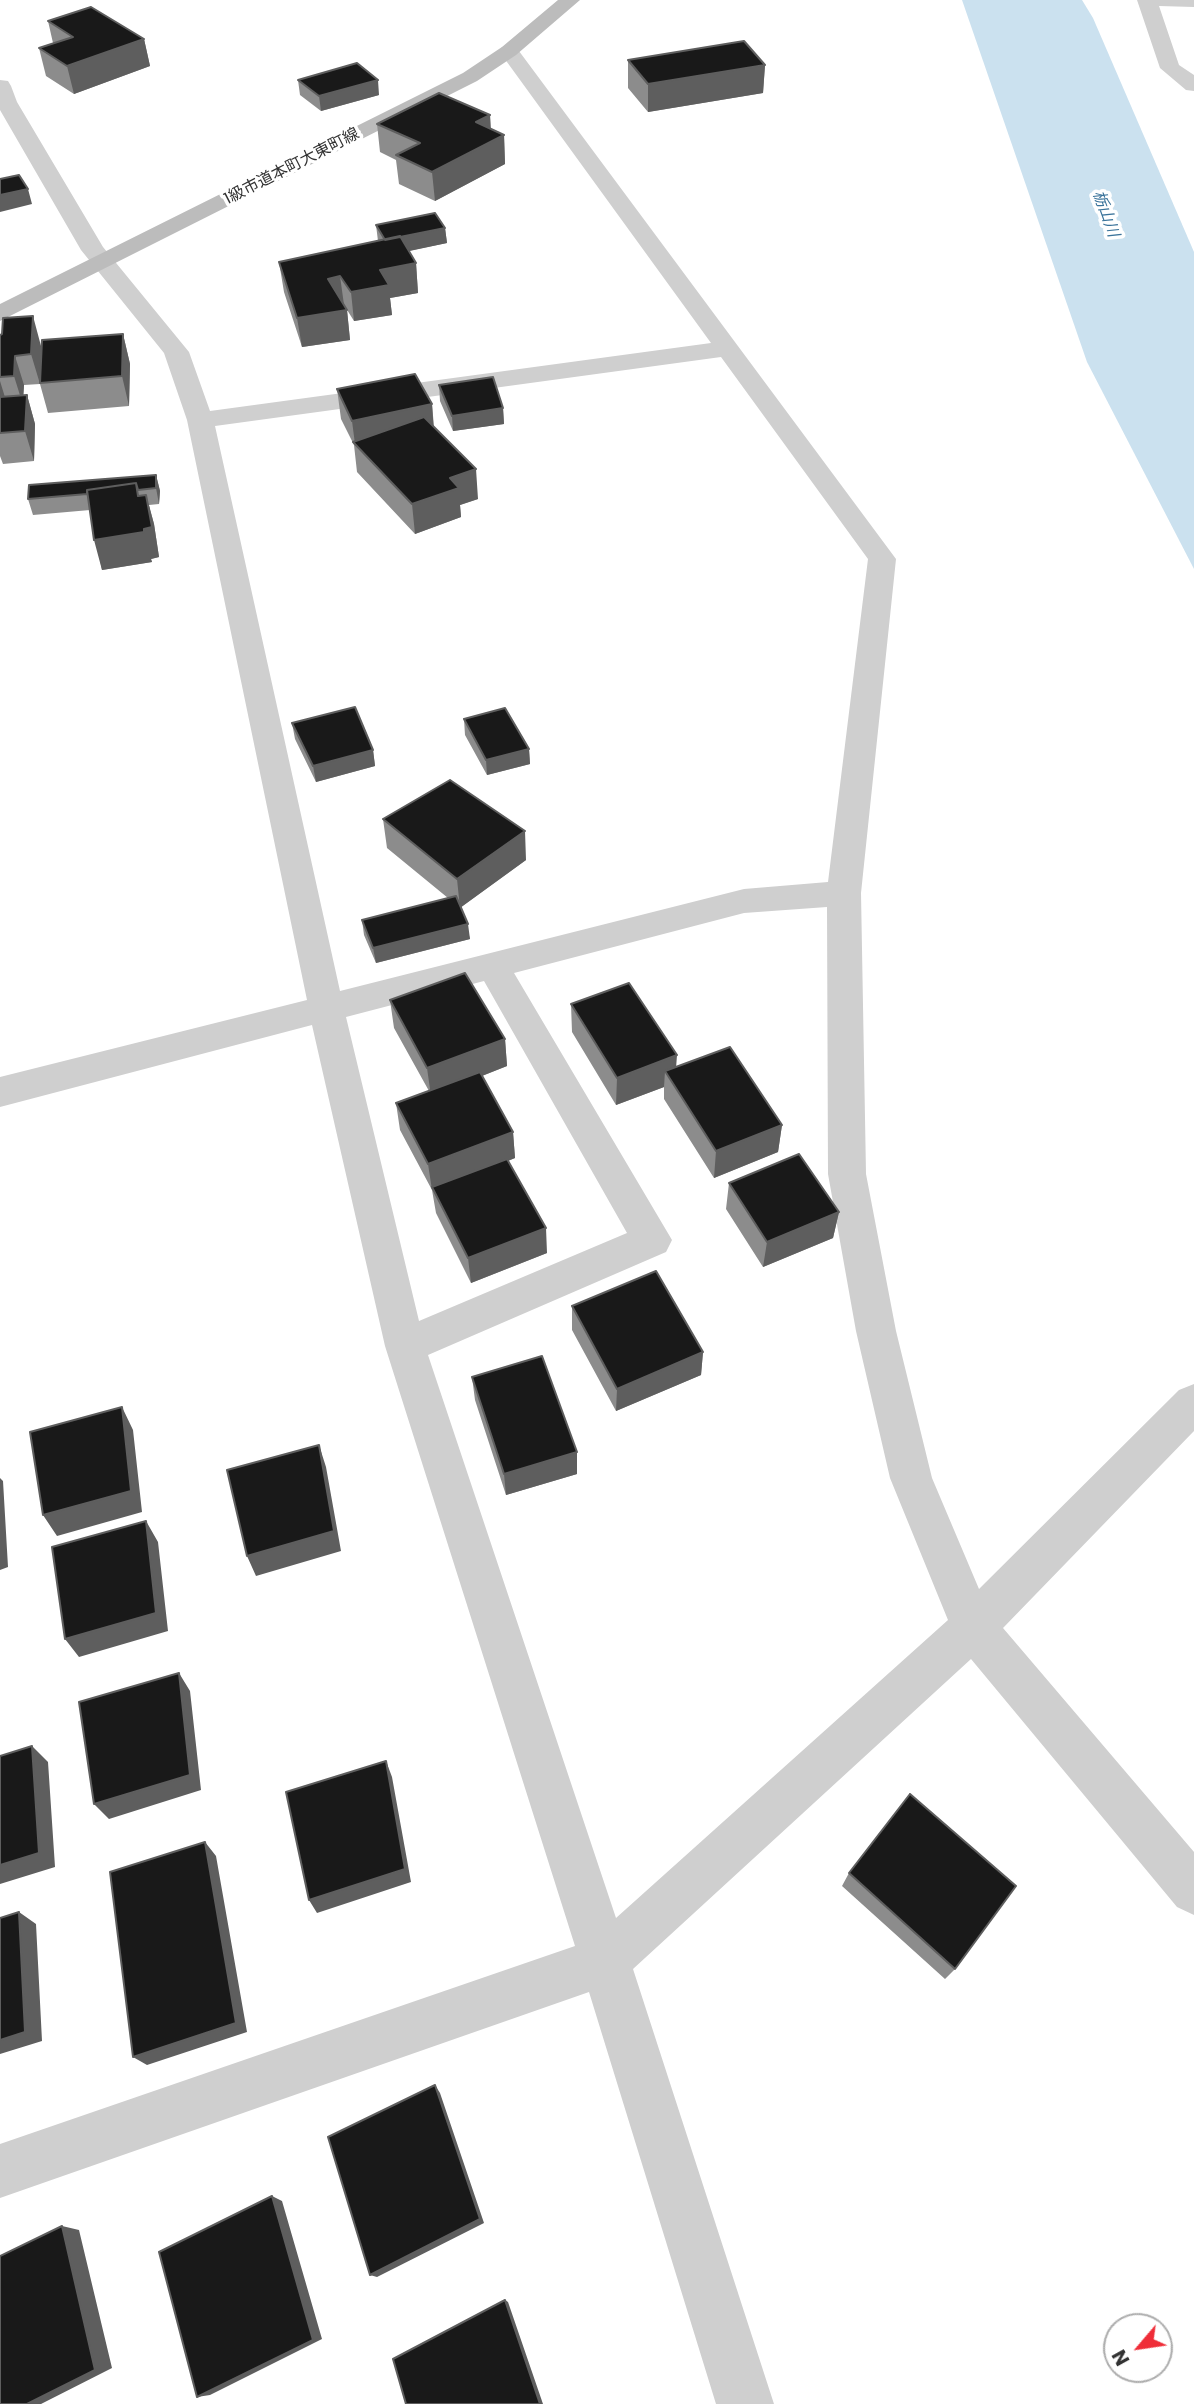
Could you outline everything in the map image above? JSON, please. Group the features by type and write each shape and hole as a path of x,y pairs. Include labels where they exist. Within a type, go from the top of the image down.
{"street":[{"name":"1級市道本町大東町線","path":"0,314 470,77 509,51 570,0"},
{"path":"1194,1 1147,0 1170,68 1194,85"},
{"path":"509,51 882,559 844,893 850,1187 876,1331 911,1478 974,1627 1194,1890"},
{"path":"0,86 6,102 93,250 176,352 200,420 326,1008 405,1346 605,1961 745,2404"},
{"path":"200,420 726,349"},
{"path":"0,1093 744,901 844,893"},
{"path":"405,1346 652,1240 492,965"},
{"path":"0,2171 605,1961 974,1627 1194,1403"}],"water":[{"name":"栃山川","path":"962,0 1082,0 1093,18 1194,252 1194,569 1087,362"}],"building":[{"path":"91,7 144,39 67,66 39,48 73,37 48,21"},
{"path":"744,41 765,65 648,84 628,60"},
{"path":"357,63 378,80 319,96 298,80"},
{"path":"439,93 490,115 476,122 504,135 432,172 396,155 420,143 377,124"},
{"path":"19,175 28,189 0,195 0,179"},
{"path":"435,213 445,228 385,240 376,225"},
{"path":"400,236 416,263 380,270 389,285 351,292 340,276 328,279 347,310 297,318 279,262"},
{"path":"33,316 31,354 15,356 14,376 0,377 0,335 3,318"},
{"path":"123,334 122,376 40,383 42,340"},
{"path":"415,374 432,404 352,421 337,389"},
{"path":"493,377 503,408 452,416 439,385"},
{"path":"27,395 25,431 0,433 0,397"},
{"path":"424,417 476,469 450,478 459,488 412,504 353,442"},
{"path":"156,475 156,488 138,490 136,483 87,490 87,494 28,499 29,485"},
{"path":"136,483 138,496 146,495 152,527 144,529 144,532 94,540 87,490"},
{"path":"355,707 373,750 313,766 292,723"},
{"path":"505,708 529,749 486,760 464,719"},
{"path":"450,780 525,831 457,879 383,819"},
{"path":"456,896 468,924 373,948 362,920"},
{"path":"465,973 505,1039 427,1068 390,1000"},
{"path":"629,983 677,1055 617,1078 571,1004"},
{"path":"730,1047 782,1125 716,1151 665,1071"},
{"path":"480,1072 513,1132 428,1164 396,1103"},
{"path":"799,1154 839,1212 767,1242 729,1183"},
{"path":"507,1159 546,1228 468,1258 432,1187"},
{"path":"656,1271 703,1352 617,1389 572,1306"},
{"path":"542,1356 577,1452 504,1474 472,1377"},
{"path":"122,1407 131,1491 43,1515 30,1432"},
{"path":"319,1445 334,1531 247,1556 227,1470"},
{"path":"146,1521 156,1613 65,1639 52,1547"},
{"path":"179,1673 190,1775 94,1804 79,1702"},
{"path":"32,1746 39,1853 0,1865 0,1756"},
{"path":"386,1761 405,1869 309,1900 286,1792"},
{"path":"910,1794 1016,1886 955,1969 849,1873"},
{"path":"205,1842 236,2023 133,2057 110,1872"},
{"path":"19,1912 25,2032 0,2040 0,1918"},
{"path":"435,2085 480,2219 370,2275 328,2137"},
{"path":"272,2196 313,2340 197,2397 159,2252"},
{"path":"62,2226 95,2370 27,2404 0,2404 0,2256"},
{"path":"505,2300 540,2404 406,2404 393,2359"}]}
